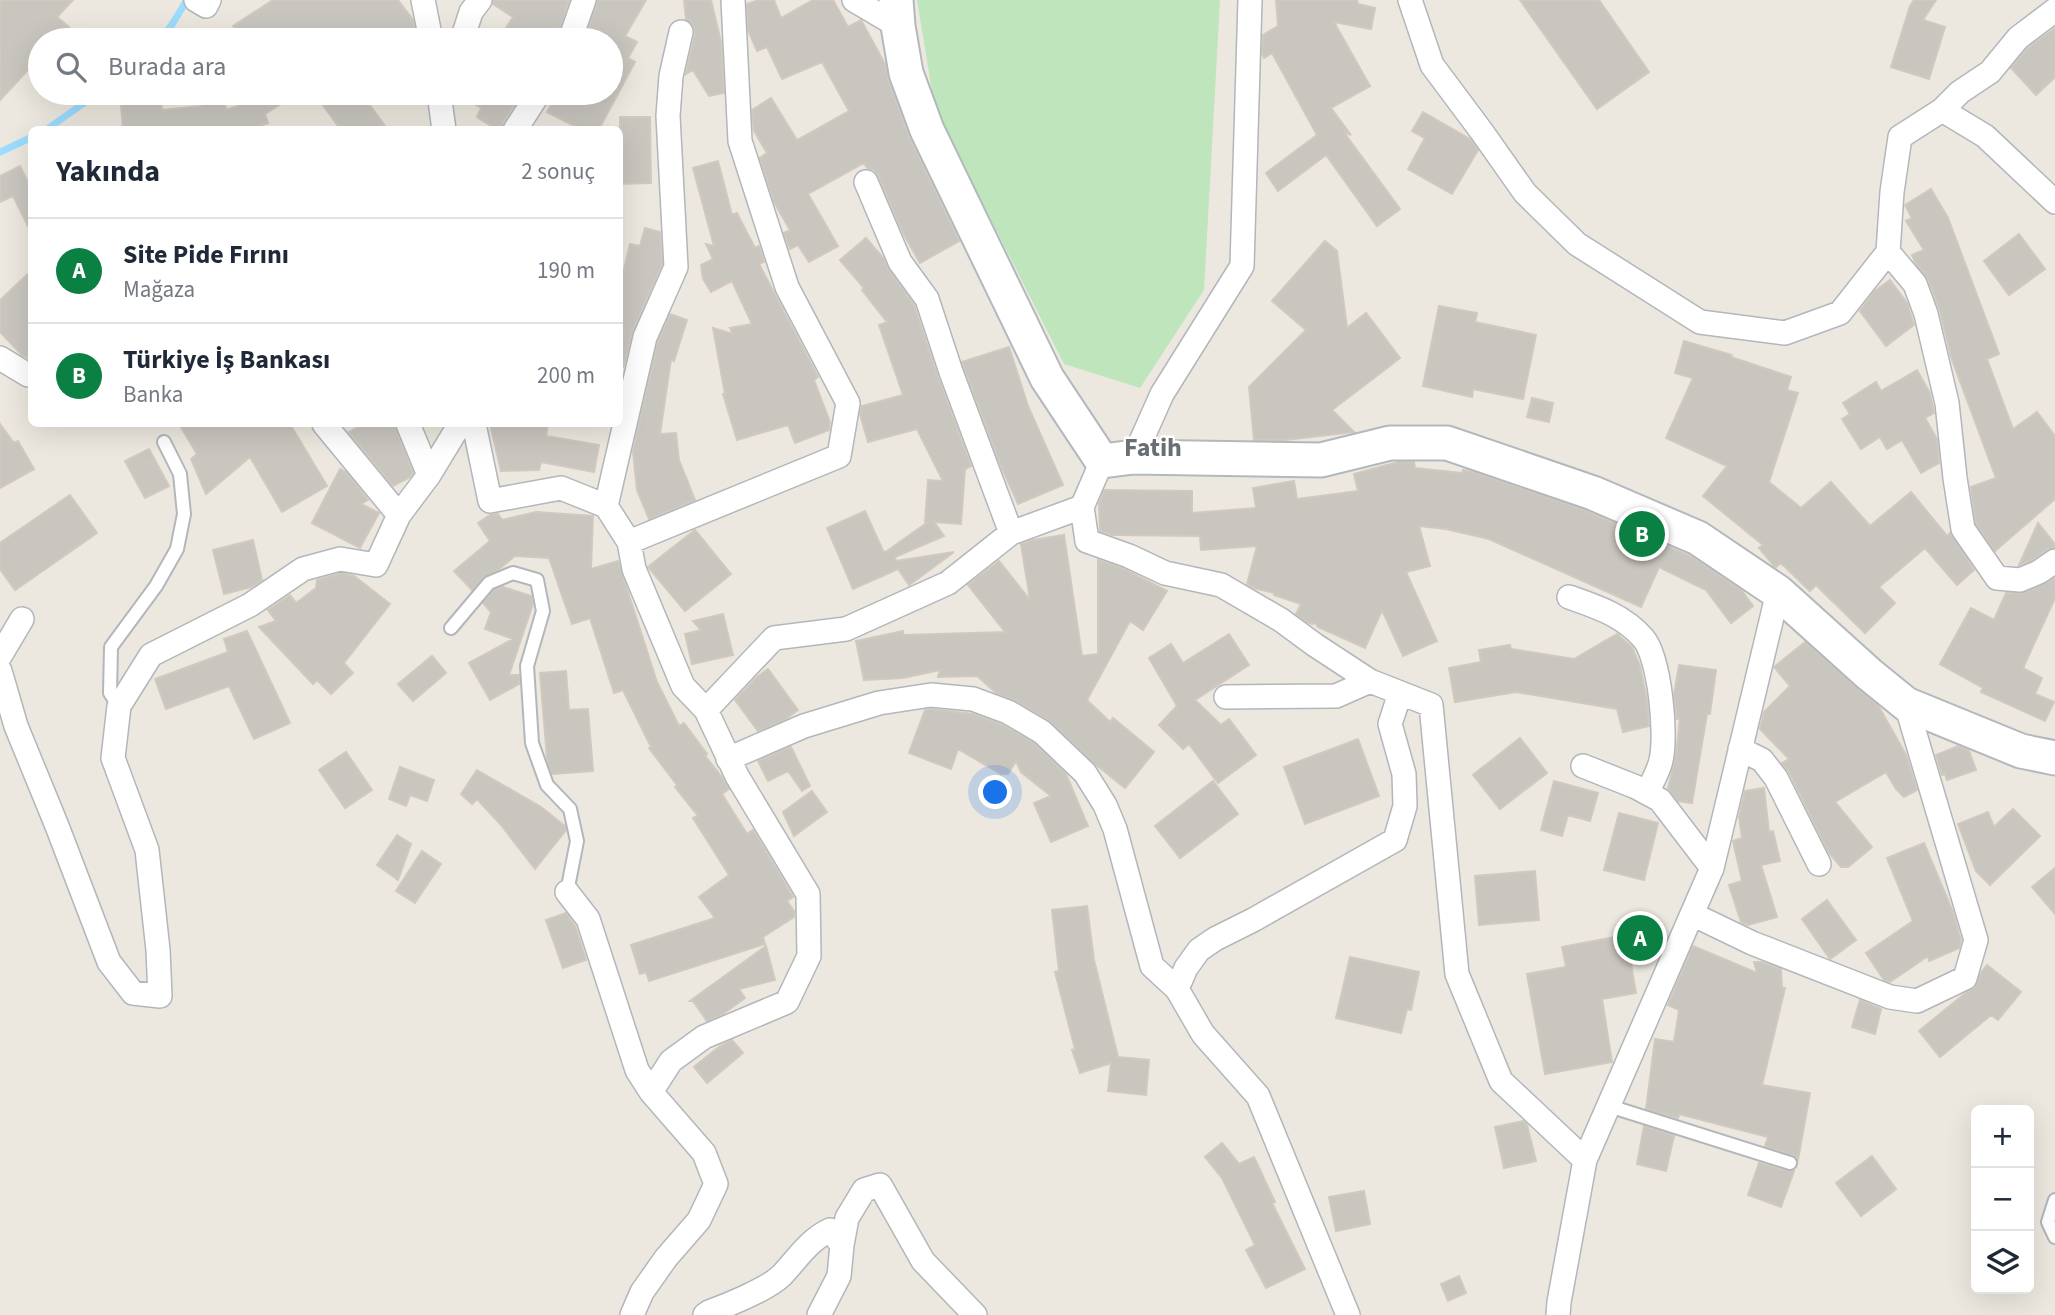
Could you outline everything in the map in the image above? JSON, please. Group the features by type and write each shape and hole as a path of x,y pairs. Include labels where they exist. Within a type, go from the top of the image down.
{"main road":[{"path":"897,13 906,73 927,130 1047,378 1118,459 1321,460 1390,443 1447,443 1593,493 1699,538 1778,592 1906,704 2021,751 2055,758"}],"street":[{"path":"423,0 429,28"},
{"path":"466,28 471,12 480,0"},
{"path":"574,28 584,0"},
{"path":"629,542 839,456 848,403 787,287 740,141 733,0"},
{"path":"854,0 897,13"},
{"path":"706,710 774,638 846,629 948,583 1011,533 1082,507 1162,394 1242,266 1250,0"},
{"path":"1410,0 1432,65 1525,193 1577,244 1700,322 1785,333 1840,313 1888,252 1892,192 1900,137 1942,110 1960,92 1990,72 2018,38 2050,8"},
{"path":"606,506 645,337 676,267 668,116 671,75 681,32"},
{"path":"441,105 443,126"},
{"path":"518,126 531,105"},
{"path":"1942,110 1985,135 2055,202"},
{"path":"866,182 900,262 927,299 1011,533"},
{"path":"1888,252 1914,284 1926,314 1947,403 1963,529 1997,578 2020,580 2055,561"},
{"path":"0,358 28,374"},
{"path":"326,427 399,515"},
{"path":"409,427 429,475"},
{"path":"0,671 16,726 109,962 132,993 160,996 147,850 113,758 119,706 151,655 250,605 303,569 341,559 376,565 399,515 429,475 458,427"},
{"path":"475,427 490,501 561,488 606,506 629,542 634,569 682,686 706,710 737,776 808,894 809,956 787,1002 704,1037 671,1061 651,1092"},
{"path":"1082,507 1087,541 1165,573 1222,585 1281,620 1315,646 1370,681 1432,705 1457,974 1501,1081 1585,1160"},
{"path":"1559,1315 1559,1302 1585,1160 1712,868 1778,592"},
{"path":"1569,597 1614,613 1645,640 1658,676 1664,719 1661,762 1647,793"},
{"path":"0,656 22,619"},
{"path":"1226,697 1336,696 1370,681"},
{"path":"1177,989 1186,968 1199,950 1215,939 1300,895 1395,840 1405,806 1405,774 1390,724 1400,693"},
{"path":"729,759 829,717 892,701 931,695 974,699 1008,712 1042,732 1085,773 1115,829 1152,966 1177,989 1203,1034 1258,1096 1348,1315"},
{"path":"1692,914 1752,943 1890,997 1917,1000 1965,978 1976,940 1906,704"},
{"path":"1740,749 1762,760 1776,778 1819,864"},
{"path":"1583,766 1660,800 1712,868"},
{"path":"566,892 588,919 636,1070 651,1092 704,1153 716,1184 699,1220 666,1258 642,1292 632,1315"},
{"path":"819,1315 839,1276 848,1218 864,1190 880,1185 923,1261 975,1315"},
{"path":"705,1315 781,1277 797,1256 818,1236 830,1230 842,1245"}],"lane":[{"path":"119,706 110,693 111,647 156,586 177,549 184,514 180,474 164,442"},
{"path":"451,628 489,583 513,573 537,580 543,611 527,666 532,743 547,785 570,810 577,841 566,892"},
{"path":"1609,1105 1790,1164"},
{"path":"2055,1200 2049,1222 2055,1237"}],"green space":[{"path":"917,0 1220,0 1204,290 1140,388 1064,364 935,109"}],"building":[{"path":"0,0 73,0 57,17 68,28 28,28 28,70 0,100"},
{"path":"273,0 398,0 413,20 414,28 234,28 233,26"},
{"path":"494,0 569,0 560,28 506,28 513,17 493,4"},
{"path":"598,0 646,0 625,36 637,42 628,58 635,62 623,84 623,28 589,28"},
{"path":"684,0 711,0 721,42 724,93 709,96 693,70 686,74 695,34 694,27 686,19"},
{"path":"759,0 774,0 781,18 813,0 833,0 848,27 861,20 885,64 888,80 909,137 959,241 920,263 903,233 879,177 864,163 808,194 838,246 809,262 798,245 790,249 784,233 790,230 774,202 760,158 767,153 754,131 752,110 771,98 797,140 849,111 822,62 782,79 767,47 757,51 748,30 747,4"},
{"path":"1276,0 1357,0 1358,4 1375,8 1371,29 1334,22 1370,86 1331,108 1351,135 1343,131 1400,209 1377,226 1326,155 1278,191 1266,173 1317,135 1272,53 1264,58 1262,54 1263,35 1278,26"},
{"path":"1520,0 1599,0 1649,72 1597,109"},
{"path":"1914,0 1936,0 1923,20 1945,27 1929,79 1891,67"},
{"path":"2055,28 2055,77 2036,95 2011,68 2028,48"},
{"path":"121,105 161,105 162,110 225,105 226,110 242,105 279,105 265,114 268,123 259,126 123,126"},
{"path":"323,105 370,105 385,126 338,126"},
{"path":"476,105 514,105 502,126 492,126 477,117 481,108"},
{"path":"551,105 612,105 601,126 574,126 547,112"},
{"path":"1423,112 1470,139 1478,150 1452,194 1408,169 1425,138 1412,131"},
{"path":"620,117 650,117 651,183 623,184 623,126 620,126"},
{"path":"718,161 732,215 737,213 755,248 759,246 764,262 759,264 818,377 814,380 830,422 829,430 795,443 788,425 737,440 723,394 713,328 733,334 730,328 752,324 732,281 711,292 703,279 701,265 713,259 706,244 714,246 693,168"},
{"path":"20,166 28,182 28,226 13,196 0,202 0,176"},
{"path":"1931,189 1948,218 1999,354 1987,359 2013,429 2037,412 2055,436 2055,499 1995,551 1976,524 1971,487 1996,478 1951,357 1940,311 1928,279 1912,255 1924,250 1906,221 1912,218 1905,205"},
{"path":"645,228 660,232 662,264 632,332 623,368 623,273 630,244 640,246"},
{"path":"2019,234 2045,269 2009,295 1984,261"},
{"path":"866,238 884,259 914,305 971,466 965,469 961,524 934,522 944,536 895,557 896,561 954,552 909,585 898,569 853,589 827,528 865,511 884,553 928,522 925,522 928,480 943,481 917,429 868,442 860,414 862,406 903,395 879,325 887,322 862,290 864,288 840,260"},
{"path":"1325,241 1337,251 1347,328 1366,313 1400,358 1332,410 1354,432 1285,440 1254,440 1249,387 1306,330 1272,301"},
{"path":"28,274 28,358 0,332 0,300"},
{"path":"1890,280 1907,303 1914,325 1886,346 1860,311 1875,291"},
{"path":"1439,306 1477,313 1475,322 1536,335 1523,399 1473,389 1472,397 1423,386"},
{"path":"670,314 687,320 674,361 671,359 660,434 676,433 679,460 695,500 649,519 637,490 633,452 658,341"},
{"path":"1684,341 1791,377 1787,390 1798,393 1769,482 1801,508 1831,482 1870,526 1911,492 1947,536 1950,533 1974,570 1957,585 1925,548 1879,587 1895,603 1865,633 1816,585 1810,591 1781,563 1774,566 1759,548 1763,545 1703,496 1727,466 1666,438 1693,378 1675,373"},
{"path":"1009,347 1028,406 1063,485 1018,504 962,362"},
{"path":"1917,370 1930,393 1934,413 1925,418 1937,439 1939,463 1921,473 1902,440 1887,449 1880,437 1861,449 1842,419 1850,414 1843,403 1876,382 1881,391"},
{"path":"1532,398 1553,403 1549,422 1527,417"},
{"path":"0,424 14,443 18,441 34,469 0,488"},
{"path":"181,427 292,427 327,486 282,512 250,457 206,494 191,459 197,454"},
{"path":"358,427 395,427 413,473 393,486 349,432"},
{"path":"491,427 548,427 546,436 599,445 594,472 541,462 539,470 501,471"},
{"path":"149,449 169,486 145,498 125,461"},
{"path":"1398,462 1414,462 1415,468 1476,473 1586,511 1694,558 1742,591 1753,606 1731,623 1706,590 1659,567 1641,607 1489,539 1419,526 1430,566 1406,572 1437,641 1403,656 1382,610 1365,648 1318,627 1315,623 1307,622 1296,614 1301,604 1247,584 1257,546 1201,550 1200,536 1112,535 1100,531 1099,504 1104,490 1192,491 1192,513 1256,508 1253,488 1294,481 1297,499 1358,491 1354,474"},
{"path":"340,469 346,472 368,500 361,504 379,513 360,548 312,523"},
{"path":"70,495 97,533 15,590 0,569 0,543"},
{"path":"536,512 593,516 591,569 618,561 657,682 679,726 684,723 707,754 705,756 729,789 722,794 747,834 753,830 793,897 787,901 794,911 794,917 763,937 765,944 649,981 646,972 640,974 631,945 715,918 699,897 729,875 693,818 698,816 649,748 651,747 623,690 614,693 590,618 572,624 549,558 515,556 498,570 483,577 472,590 454,571 490,541 478,523 490,515 498,514 502,520"},
{"path":"2038,523 2055,547 2019,565"},
{"path":"695,530 731,574 685,611 648,567"},
{"path":"1064,535 1082,656 1098,654 1098,560 1124,569 1167,591 1143,630 1130,621 1087,700 1110,722 1113,718 1154,752 1125,788 1051,722 1015,700 996,693 977,676 938,677 940,670 903,678 864,680 856,641 903,631 903,635 1005,632 968,585 999,561 1030,600 1021,544"},
{"path":"253,540 262,580 251,587 224,594 213,550"},
{"path":"341,573 354,576 390,604 344,663 353,673 331,694 317,680 313,684 259,627 276,621 268,610 290,595 296,603 316,588 317,580"},
{"path":"2055,578 2055,598 2023,668 2042,678 2035,694 2054,702 2045,721 1981,692 1983,688 1940,664 1971,608 1994,620 2006,593 2025,593"},
{"path":"503,587 531,596 533,604 509,675 519,675 519,684 490,700 469,663 513,639 485,629 491,612 483,603 494,590"},
{"path":"723,614 733,655 692,664 685,634 701,630 693,621"},
{"path":"247,631 290,723 254,739 229,686 166,709 155,679 228,652 224,639"},
{"path":"1229,634 1249,665 1195,700 1221,725 1229,719 1256,755 1218,783 1189,744 1183,749 1159,725 1177,706 1149,658 1171,644 1183,663"},
{"path":"1617,634 1632,647 1640,666 1649,726 1623,732 1617,709 1516,692 1455,702 1449,668 1481,662 1479,650 1510,645 1511,649 1574,659"},
{"path":"1805,642 1879,707 1906,755 1917,790 1904,797 1886,772 1835,802 1872,847 1848,867 1841,867 1829,853 1782,763 1789,759 1760,729 1764,712 1790,686 1774,667"},
{"path":"432,656 446,673 413,701 398,684"},
{"path":"1679,665 1716,670 1692,803 1678,801 1668,788 1676,755 1680,718 1677,719 1674,695"},
{"path":"768,669 798,710 786,719 758,731 735,700"},
{"path":"566,671 569,710 588,709 593,771 552,774 547,758 540,673"},
{"path":"925,710 974,714 1002,725 1034,743 1066,774 1088,826 1051,842 1034,803 1051,796 1021,772 1016,761 1008,774 1001,774 958,749 951,769 909,753"},
{"path":"1520,738 1547,773 1500,809 1473,775"},
{"path":"1358,739 1379,796 1305,824 1284,767"},
{"path":"1958,746 1969,751 1976,770 1947,780 1945,774 1942,775 1936,755"},
{"path":"791,747 810,786 802,791 788,771 768,781 758,761"},
{"path":"346,752 372,790 345,808 319,770"},
{"path":"400,767 434,780 427,801 410,795 406,806 389,799"},
{"path":"477,770 541,807 565,826 566,830 535,869 477,799 472,804 461,794"},
{"path":"1213,781 1238,814 1180,858 1155,826"},
{"path":"1554,781 1598,793 1590,821 1568,815 1562,836 1541,830"},
{"path":"1764,788 1769,832 1773,831 1780,861 1761,865 1777,917 1748,925 1741,922 1729,885 1742,881 1733,841 1742,838 1739,817 1745,791"},
{"path":"812,791 827,812 794,836 783,812"},
{"path":"2013,809 2040,836 1990,885 1976,871 1958,824 1988,812 1994,827"},
{"path":"1619,813 1658,823 1644,880 1604,870"},
{"path":"397,835 411,844 398,880 377,865"},
{"path":"1924,843 1953,912 1961,940 1959,948 1929,961 1928,956 1890,982 1884,980 1866,953 1913,921 1887,858"},
{"path":"422,851 441,864 415,903 396,891"},
{"path":"2055,868 2055,914 2032,887"},
{"path":"1535,871 1539,920 1479,925 1475,876"},
{"path":"1827,900 1856,940 1830,959 1802,919"},
{"path":"1087,906 1094,960 1118,1057 1149,1060 1146,1095 1108,1091 1111,1063 1080,1073 1072,1050 1075,1049 1055,972 1059,971 1052,910"},
{"path":"566,913 575,926 586,960 563,968 546,920"},
{"path":"1626,935 1636,993 1602,999 1612,1062 1545,1074 1527,974 1566,967 1562,947"},
{"path":"766,946 775,980 739,989 745,998 723,1014 707,1021 693,1001 690,1001"},
{"path":"1693,946 1757,973 1754,962 1781,969 1782,988 1785,988 1762,1085 1810,1093 1798,1160 1793,1155 1765,1146 1768,1137 1679,1114 1678,1118 1646,1109 1655,1039 1674,1042 1679,1010 1668,1005"},
{"path":"1350,957 1419,972 1411,1010 1407,1009 1401,1033 1336,1018"},
{"path":"1987,965 2021,992 1998,1020 1991,1015 1940,1057 1919,1031 1975,987"},
{"path":"1860,1000 1881,1009 1875,1034 1852,1027"},
{"path":"732,1040 743,1053 707,1083 694,1067"},
{"path":"1523,1121 1527,1125 1536,1161 1504,1168 1495,1127"},
{"path":"1644,1126 1674,1136 1666,1171 1637,1164"},
{"path":"1222,1143 1239,1164 1254,1157 1275,1202 1272,1203 1305,1269 1266,1288 1246,1250 1255,1245 1222,1178 1205,1157"},
{"path":"1872,1156 1896,1189 1861,1216 1836,1183"},
{"path":"1759,1163 1794,1171 1781,1207 1748,1195"},
{"path":"1364,1191 1370,1224 1336,1231 1329,1197"},
{"path":"1459,1276 1466,1293 1448,1301 1441,1284"}],"waterway":[{"path":"169,28 187,0"},
{"path":"52,126 81,105"},
{"path":"0,152 28,139"}],"place":[{"name":"Türkiye İş Bankası","path":"1642,534"},
{"name":"Site Pide Fırını","path":"1640,938"}],"district":[{"name":"Fatih","path":"1153,447"}]}
